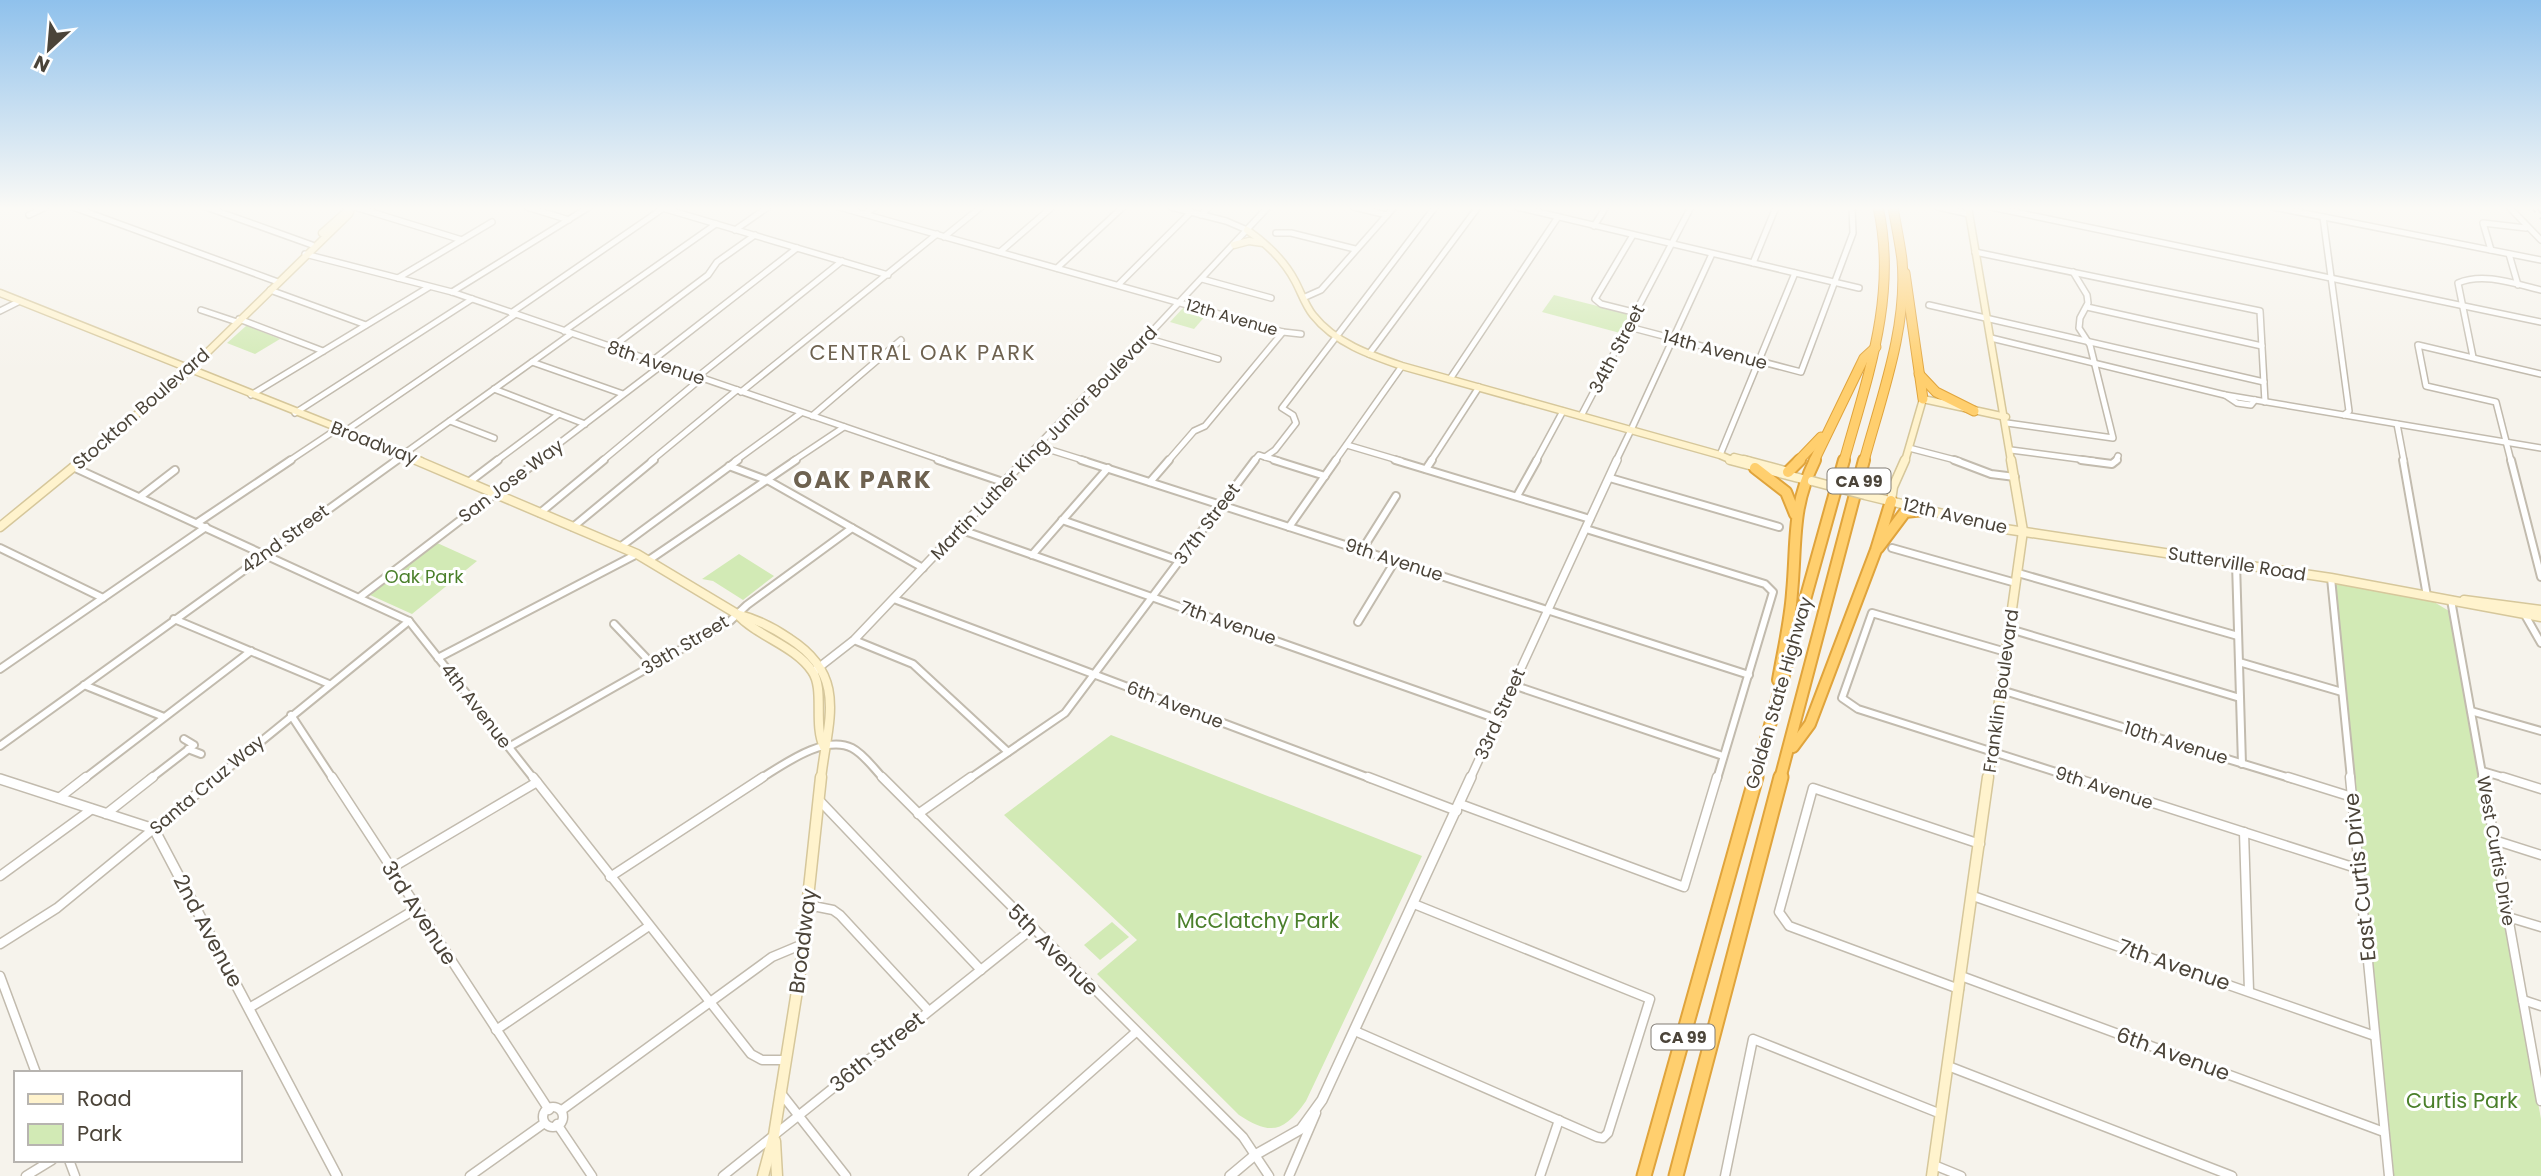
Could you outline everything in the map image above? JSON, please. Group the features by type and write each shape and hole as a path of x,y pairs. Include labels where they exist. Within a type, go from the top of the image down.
{"highway":[{"name":"Golden State Highway","path":"1644,1176 1876,347 1885,303 1886,262"},
{"name":"Golden State Highway","path":"1676,1176 1894,347 1900,310 1902,262"},
{"path":"1902,262 1909,291 1923,399"},
{"path":"1772,723 1792,594 1796,516 1830,427 1864,358 1876,347"},
{"path":"1919,374 1936,392 1974,411"},
{"path":"1788,472 1830,427"},
{"path":"1755,468 1786,492 1796,516"},
{"path":"1789,752 1810,724 1876,550 1885,500"},
{"path":"1876,550 1887,539 1904,512 1924,510"}],"main road":[{"name":"Stockton Boulevard","path":"0,527 190,370 297,262"},
{"name":"12th Avenue","path":"1281,262 1291,273 1318,320 1335,336 1369,354 1402,366 1809,480"},
{"name":"Franklin Boulevard","path":"1932,1176 2023,531 1992,338 1977,262"},
{"name":"Broadway","path":"0,293 295,413 404,454 637,554 737,614 745,623 818,669 818,735 824,747 820,801 796,1001 784,1060 774,1135 763,1176"},
{"path":"1885,500 1909,448 1923,399 2006,420"},
{"name":"12th Avenue","path":"1720,455 1755,468 1924,510 2023,531"},
{"name":"Sutterville Road","path":"2023,531 2331,578 2525,615 2541,613"},
{"name":"Sutterville Road","path":"2451,600 2473,600 2541,613"},
{"name":"Broadway","path":"774,1135 777,1176"}],"street":[{"path":"223,262 278,282"},
{"name":"8th Avenue","path":"336,262 452,292 1003,482"},
{"path":"398,278 425,262"},
{"path":"452,292 501,262"},
{"path":"197,523 513,314 586,262"},
{"name":"42nd Street","path":"0,746 532,362 567,332 664,262"},
{"path":"611,348 708,275 717,262"},
{"path":"652,361 779,262"},
{"path":"540,513 712,365 841,262"},
{"path":"845,262 888,275"},
{"path":"573,527 739,391 906,262"},
{"name":"12th Avenue","path":"1035,262 1283,332 1301,334"},
{"path":"1057,268 1064,262"},
{"path":"1118,285 1141,262"},
{"name":"Martin Luther King Junior Boulevard","path":"818,669 854,640 1003,482 1218,262"},
{"path":"1303,298 1321,290 1344,262"},
{"name":"37th Street","path":"918,814 1065,713 1259,455 1265,457 1275,450 1296,423 1293,415 1282,408 1392,262"},
{"path":"1369,354 1437,262"},
{"path":"1450,379 1528,262"},
{"path":"1617,262 1595,299 1601,304 1636,313"},
{"name":"34th Street","path":"1581,416 1663,262"},
{"name":"33rd Street","path":"1289,1176 1708,262"},
{"path":"1748,262 1859,288"},
{"path":"1835,283 1843,262"},
{"path":"2023,262 2260,311 2265,402"},
{"path":"2253,262 2541,322"},
{"path":"2328,262 2349,411 2344,415"},
{"path":"2512,262 2518,285"},
{"path":"2006,420 2113,438 2094,363 2078,323 2087,307 2087,295 2073,272"},
{"path":"1720,455 1795,273"},
{"path":"2473,357 2458,285 2463,279 2481,278 2541,290"},
{"path":"1202,279 1271,298"},
{"name":"14th Avenue","path":"1629,327 1801,372 1835,283"},
{"path":"251,395 429,286"},
{"path":"270,290 366,325"},
{"path":"295,413 472,299"},
{"path":"0,311 20,301"},
{"path":"1929,305 2264,382"},
{"path":"2087,307 2262,346"},
{"path":"201,310 323,351"},
{"path":"1150,482 1194,430 1205,426 1283,332"},
{"path":"1146,338 1218,359"},
{"path":"1992,338 2225,395 2230,401 2245,406 2251,405 2255,400 2541,447"},
{"path":"812,416 901,340"},
{"path":"2541,374 2418,345 2426,386 2496,402 2541,577"},
{"path":"532,362 623,394"},
{"name":"San Jose Way","path":"360,597 662,365"},
{"path":"1289,527 1402,366"},
{"path":"1426,469 1479,387"},
{"path":"494,389 585,424"},
{"path":"1517,496 1563,411"},
{"path":"620,547 801,413"},
{"path":"469,482 559,414"},
{"path":"450,421 494,438"},
{"path":"2397,424 2427,596"},
{"path":"649,560 844,427"},
{"path":"1347,444 1590,519"},
{"name":"9th Avenue","path":"1038,446 1749,675"},
{"path":"1909,448 1936,454 1991,474 2015,477"},
{"path":"2011,450 2112,464 2115,464 2118,456"},
{"path":"1265,457 1325,476"},
{"path":"729,466 766,480 923,568"},
{"name":"4th Avenue","path":"73,467 409,621 755,1057 762,1060 784,1060"},
{"path":"1032,555 1108,468"},
{"path":"140,497 175,470"},
{"path":"1610,478 1779,527"},
{"path":"1362,550 1396,496"},
{"path":"1062,520 1180,561"},
{"path":"0,669 206,527"},
{"name":"39th Street","path":"509,747 727,623 852,528"},
{"name":"7th Avenue","path":"959,529 1497,719"},
{"path":"1513,685 1723,756 1772,602 1771,587 1586,529"},
{"path":"0,548 103,598"},
{"path":"1892,548 2238,636"},
{"path":"439,658 637,554"},
{"path":"1358,622 1395,561"},
{"path":"2236,563 2242,764"},
{"name":"East Curtis Drive","path":"2331,578 2389,1176"},
{"name":"6th Avenue","path":"894,599 1458,808 1684,887 1723,756"},
{"name":"West Curtis Drive","path":"2451,600 2541,1096"},
{"name":"9th Avenue","path":"2006,652 1872,613 1842,698 1849,705 1993,753 2359,869"},
{"path":"2525,615 2541,643"},
{"path":"174,619 329,684"},
{"name":"Santa Cruz Way","path":"0,944 57,908 409,621"},
{"path":"614,624 653,665"},
{"path":"2010,629 2240,698"},
{"path":"854,640 913,664 1008,752"},
{"path":"59,798 251,651"},
{"path":"2239,662 2342,692"},
{"path":"84,685 164,717"},
{"name":"10th Avenue","path":"2001,690 2352,797"},
{"path":"2471,711 2541,731"},
{"name":"3rd Avenue","path":"291,715 415,909 549,1110"},
{"path":"106,814 194,745 184,739"},
{"name":"5th Avenue","path":"824,747 843,745 854,749 1243,1137 1269,1176"},
{"path":"610,877 805,750 824,747"},
{"path":"188,749 201,754"},
{"path":"2482,771 2541,789"},
{"path":"0,789 5,780 154,829"},
{"path":"390,869 537,782"},
{"path":"1959,989 1789,926 1779,912 1813,788 1980,844"},
{"path":"820,801 981,970"},
{"path":"0,876 92,809"},
{"name":"2nd Avenue","path":"154,829 337,1176"},
{"path":"2244,832 2249,991"},
{"path":"2494,840 2541,855"},
{"name":"7th Avenue","path":"1973,896 2375,1036"},
{"path":"1355,1031 1603,1138 1609,1130 1650,999 1414,904"},
{"path":"808,905 833,910 840,915 928,1010"},
{"path":"249,1009 415,909"},
{"path":"2508,917 2541,927"},
{"path":"496,1030 649,926"},
{"name":"36th Street","path":"723,1176 1032,929"},
{"path":"562,1110 772,957 803,944"},
{"path":"0,976 35,1071"},
{"name":"6th Avenue","path":"1961,976 2384,1132"},
{"path":"2523,1000 2541,1006"},
{"path":"973,1176 1136,1032"},
{"path":"1725,1176 1753,1039 1941,1114"},
{"path":"1948,1066 2232,1176"},
{"path":"779,1091 846,1176"},
{"path":"1230,1176 1255,1155 1301,1129 1322,1100"},
{"path":"470,1176 543,1124 544,1115 549,1110 555,1107 562,1110"},
{"path":"543,1124 557,1124 562,1117 562,1110"},
{"path":"1541,1176 1559,1120"},
{"path":"557,1124 592,1176"},
{"path":"26,1176 49,1162"},
{"path":"1934,1165 1961,1176"}],"green space":[{"path":"1554,295 1625,313 1629,317 1620,333 1542,312"},
{"path":"1183,308 1207,314 1194,329 1170,322"},
{"path":"246,326 280,339 255,354 227,343"},
{"name":"Oak Park","path":"435,542 477,561 412,614 370,595"},
{"path":"739,554 774,576 743,600 713,581 702,579"},
{"name":"Curtis Park","path":"2336,584 2434,602 2449,611 2541,1119 2541,1176 2394,1176 2334,587"},
{"name":"McClatchy Park","path":"1111,735 1422,856 1306,1101 1284,1125 1268,1128 1239,1115 1097,974 1137,940 1004,815"},
{"path":"1112,922 1129,937 1100,960 1084,945"}],"district":[{"name":"CENTRAL OAK PARK","path":"923,353"},
{"name":"OAK PARK","path":"863,480"}]}
